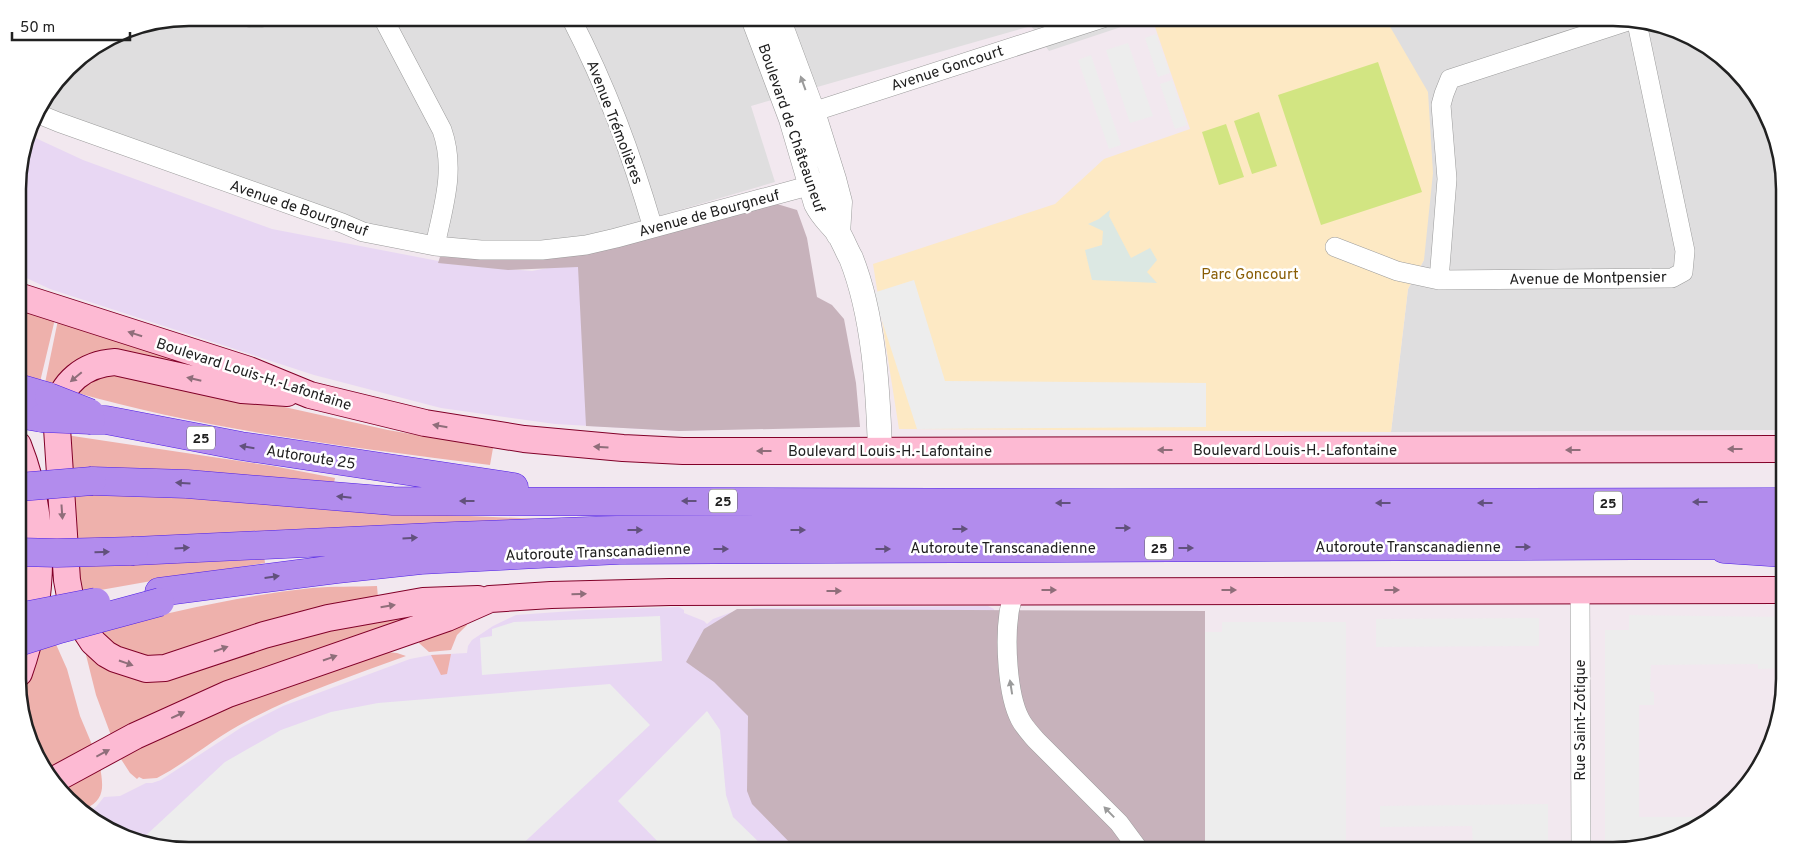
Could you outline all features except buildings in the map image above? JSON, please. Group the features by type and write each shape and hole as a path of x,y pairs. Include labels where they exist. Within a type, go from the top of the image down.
{"highway":[{"path":"27,390 49,397 96,418"},
{"name":"Autoroute 25","path":"27,415 42,418 96,418 286,453 603,501"},
{"path":"26,486 92,481 187,484 393,501 603,501"},
{"name":"25","path":"603,501 1776,502"},
{"path":"26,552 134,551 436,536 617,530 1776,527"},
{"name":"Autoroute Transcanadienne","path":"159,597 223,584 421,560 619,550 1776,545"},
{"path":"1698,546 1776,552"},
{"path":"26,617 105,600 159,597"},
{"path":"26,640 159,597"}],"main road":[{"name":"Boulevard Louis-H.-Lafontaine","path":"27,299 249,370 310,395 424,423 506,437 559,443 683,451 1776,449"},
{"path":"310,395 242,390 115,362 96,364 79,374 66,387 60,396 56,413 67,580 73,612 93,642 106,654 127,664 146,669 165,668 264,635 337,616 423,601 551,595 662,592 1776,590"},
{"path":"26,470 35,508 39,551 38,595 26,652"},
{"path":"62,775 134,736 228,694 447,618 490,599"}],"street":[{"path":"387,26 442,130 446,142 449,180 435,246"},
{"name":"Avenue Trémolières","path":"575,26 606,89 636,171 653,228"},
{"name":"Boulevard de Châteauneuf","path":"756,26 834,179 840,202 838,234"},
{"name":"Boulevard de Châteauneuf","path":"780,26 802,116 809,186 822,216 838,234 850,258 863,299 874,368 880,451"},
{"name":"Avenue Goncourt","path":"802,116 1075,26"},
{"path":"1439,280 1446,179 1441,105 1450,79 1613,26"},
{"name":"Avenue de Montpensier","path":"1335,247 1397,271 1439,280 1672,278 1683,272 1685,251 1639,29"},
{"name":"Avenue de Bourgneuf","path":"43,116 363,232 435,246 481,250 542,250 586,245 834,179"},
{"name":"Rue Saint-Zotique","path":"1580,590 1581,841"},
{"path":"1015,591 1008,616 1008,653 1011,691 1020,718 1026,730 1119,823 1133,841"}],"shaded area":[{"path":"189,26 1031,26 751,106 775,182 587,237 491,244 384,238 44,116 67,82 82,67 108,48 147,32"},
{"path":"1031,26 1124,26 1049,51"},
{"path":"1386,26 1613,26 1655,32 1685,43 1712,60 1742,90 1754,108 1770,147 1776,189 1776,430 1391,432 1408,289 1424,260"},
{"path":"1156,34 1170,73 1158,77 1145,38"},
{"path":"1128,43 1153,116 1130,123 1106,50"},
{"path":"1091,55 1121,145 1109,149 1078,60"},
{"path":"1172,80 1187,125 1175,129 1160,84"},
{"path":"35,138 83,160 272,229 459,265 532,271 621,254 832,426 679,431 555,424 441,408 314,375 50,289 27,278 27,179 29,158"},
{"path":"777,204 797,210 807,238 817,297 832,305 844,319 856,383 860,427 679,431 586,426 578,267 508,270 438,263 440,257 512,258"},
{"path":"1110,210 1109,216 1131,258 1150,248 1157,260 1147,272 1157,283 1092,280 1085,250 1102,245 1103,231 1088,224 1099,219"},
{"path":"914,280 945,381 1206,383 1206,427 917,429 873,293"},
{"path":"27,309 55,319 40,382 27,378"},
{"path":"58,320 236,377 139,356 54,386 45,383"},
{"path":"127,372 388,430 493,448 490,465 333,444 228,427 125,406 74,392 89,378"},
{"path":"66,435 273,466 335,478 334,483 69,470"},
{"path":"107,492 447,515 543,519 75,542 70,493"},
{"path":"26,522 29,542 26,542"},
{"path":"264,555 265,563 78,594 75,564"},
{"path":"26,564 29,564 26,593"},
{"path":"377,586 378,598 159,660 126,654 95,631 230,600 284,591 328,587"},
{"path":"988,606 994,609 995,614 1121,841 189,842 168,840 137,833 117,825 93,809 104,797 120,796 146,783 161,780 242,727 283,706 410,659 431,655 467,653 468,646 472,640 493,626 516,615 586,610 679,607 684,610 684,613 707,624 713,619 732,612 755,608"},
{"path":"440,609 112,738 96,695 86,655 90,653 115,668 269,643"},
{"path":"737,609 1205,611 1205,841 789,842 752,804 747,791 748,716 714,682 686,662 704,629"},
{"path":"1629,615 1776,617 1776,668 1758,669 1758,664 1651,665 1650,691 1654,692 1654,705 1639,705 1639,817 1698,817 1685,825 1644,839 1605,841 1605,630 1629,630"},
{"path":"660,616 662,661 482,675 480,638 492,636 492,629 514,622"},
{"path":"1539,618 1539,646 1376,647 1376,619"},
{"path":"466,622 467,625 457,635 451,650 429,652 419,643 420,636"},
{"path":"1222,622 1346,622 1346,841 1205,841 1205,632 1222,632"},
{"path":"55,642 67,669 80,716 93,747 54,769 39,741 32,721 28,700 26,682 38,647"},
{"path":"386,652 406,656 325,686 266,711 235,727 180,765 157,778 143,779 139,777 137,779 130,773 119,756 188,721"},
{"path":"451,654 447,674 441,675 431,655"},
{"path":"610,684 650,725 525,842 189,842 146,836 225,762 281,730 331,712 378,703"},
{"path":"707,711 720,730 726,795 733,817 758,842 658,842 618,801"},
{"path":"100,766 102,791 97,801 92,805 89,807 82,801 66,785"},
{"path":"1548,804 1548,841 1473,841 1472,826 1380,827 1380,806"}],"green space":[{"name":"Parc Goncourt","path":"1155,26 1390,26 1428,92 1433,173 1424,260 1408,289 1391,432 899,429 873,264 1055,204 1104,159 1190,129"},
{"path":"1378,62 1422,192 1321,225 1278,95"},
{"path":"1259,112 1277,166 1252,174 1234,121"},
{"path":"1226,124 1244,177 1219,185 1202,132"}]}
